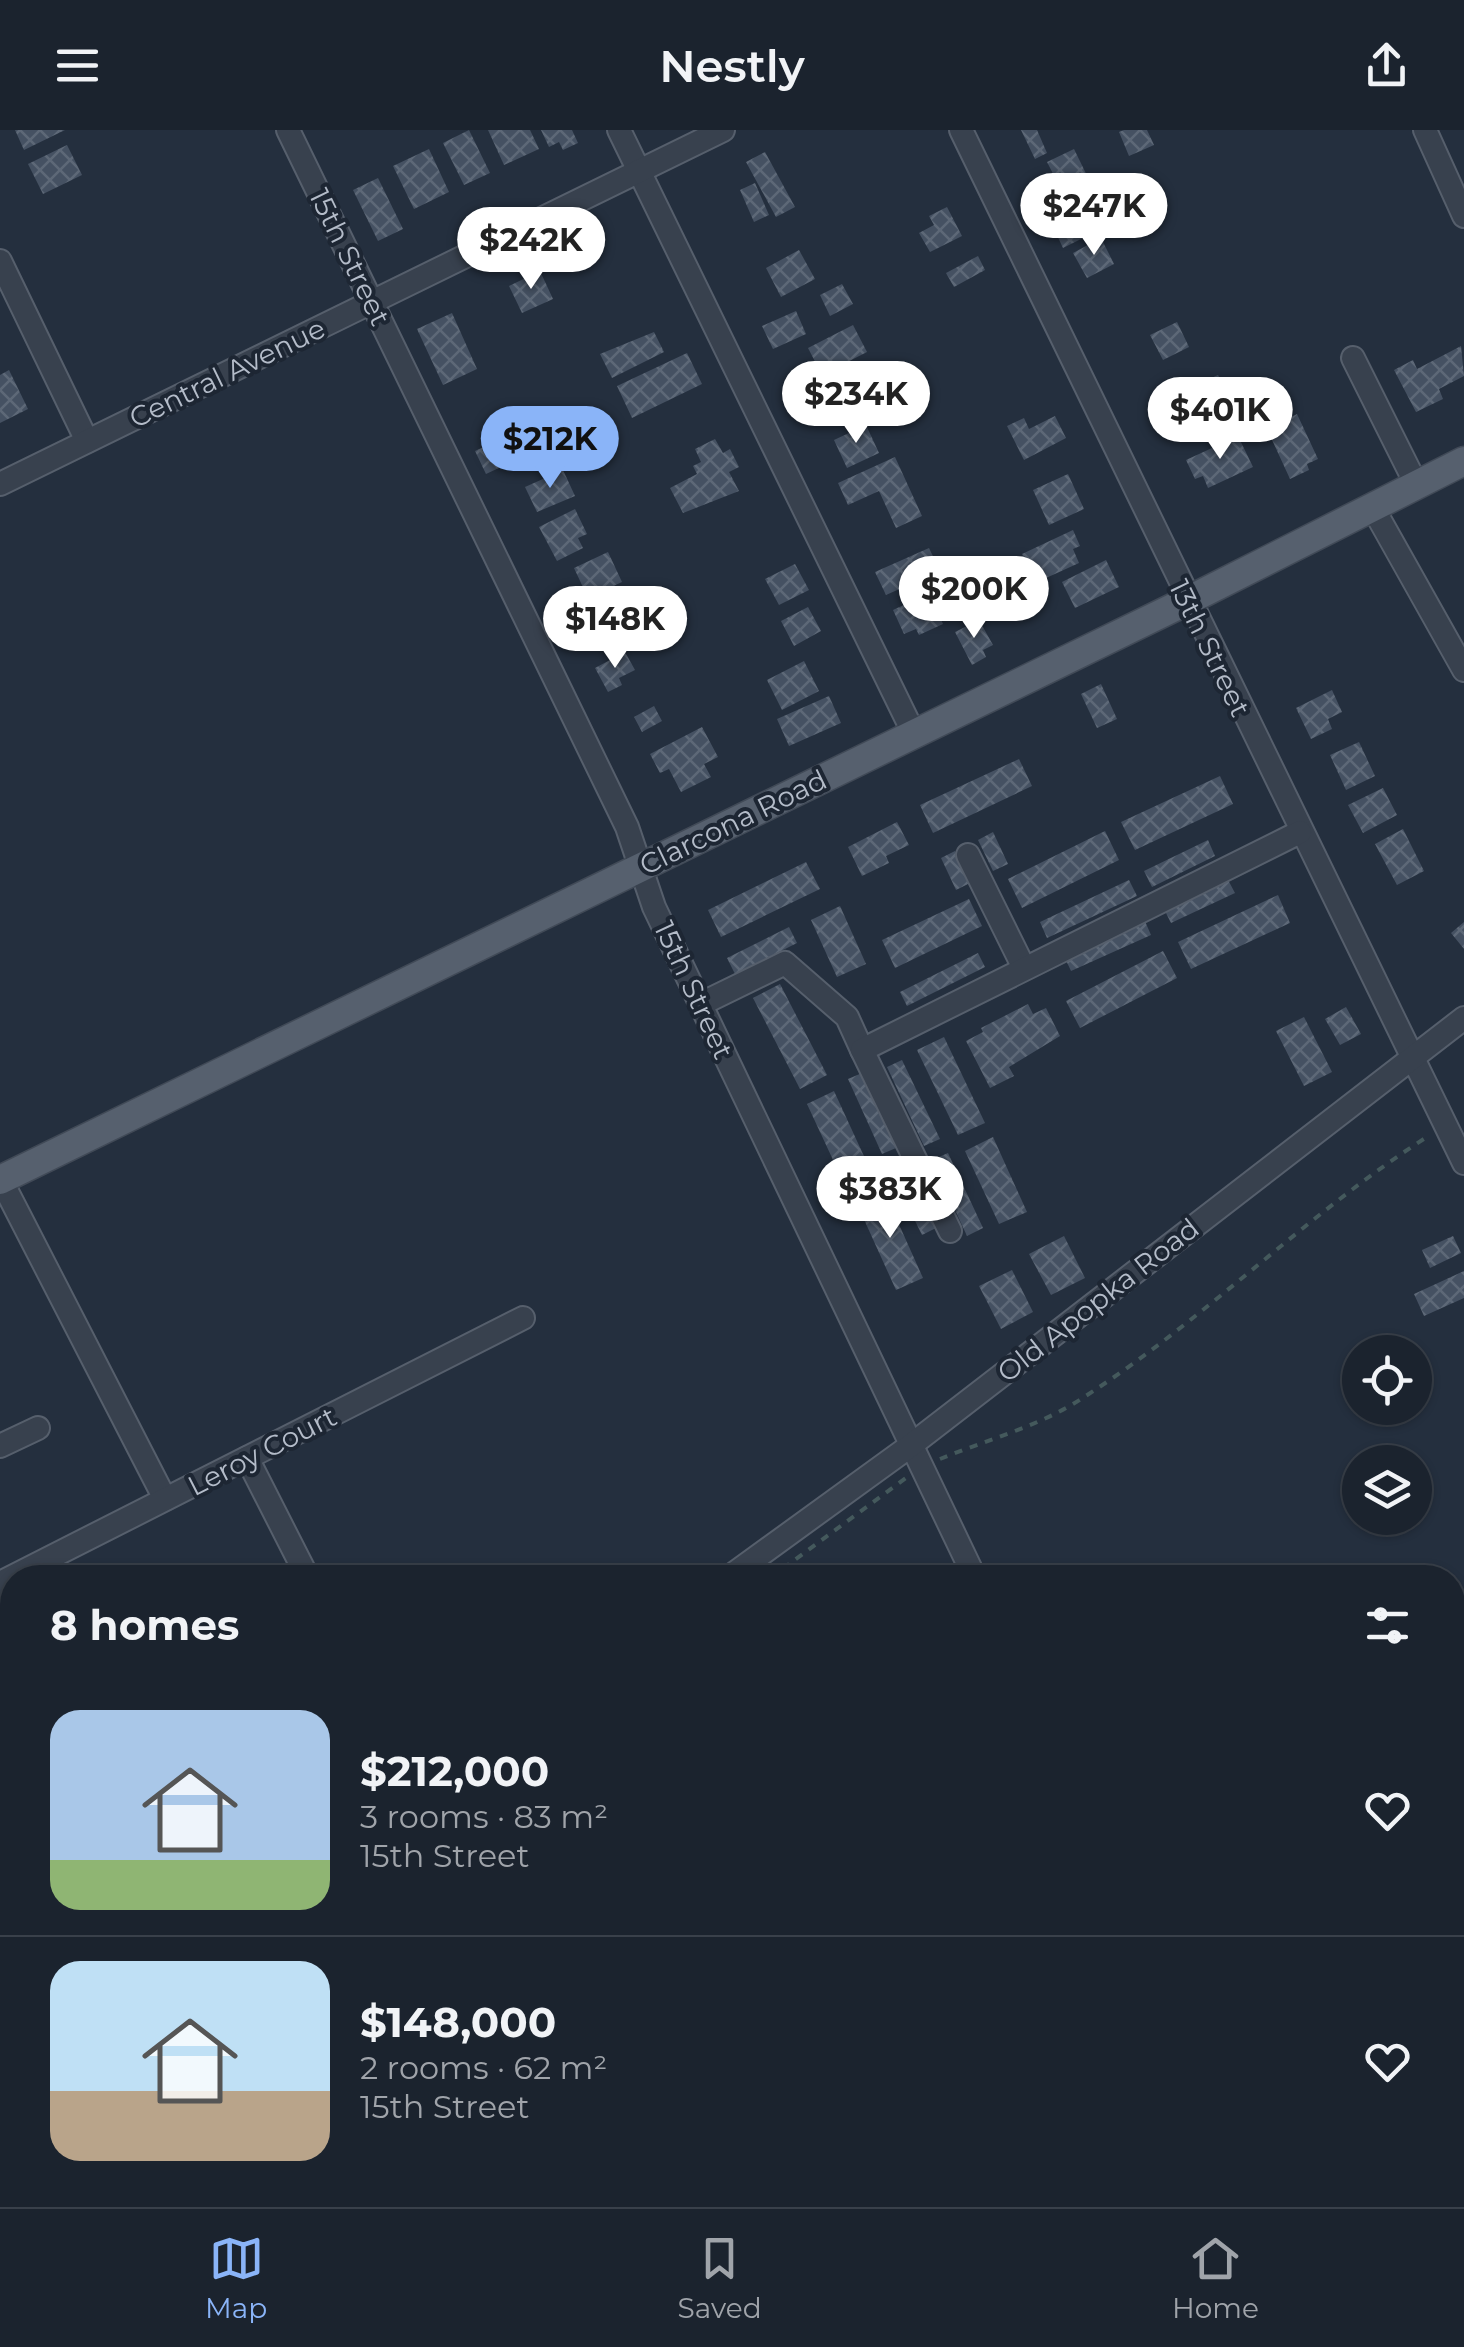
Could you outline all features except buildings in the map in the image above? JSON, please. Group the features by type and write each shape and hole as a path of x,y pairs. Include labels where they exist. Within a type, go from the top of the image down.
{"main road":[{"name":"Clarcona Road","path":"0,1180 1187,602 1464,462"}],"street":[{"name":"15th Street","path":"288,130 618,810 700,1004 969,1565"},
{"path":"620,130 914,734"},
{"name":"Central Avenue","path":"0,484 723,130"},
{"name":"13th Street","path":"961,130 1187,602 1464,1163"},
{"path":"1425,130 1463,213"},
{"path":"0,261 87,441"},
{"path":"1353,358 1417,486"},
{"path":"1373,508 1464,670"},
{"path":"862,1050 1300,832"},
{"path":"968,854 1024,968"},
{"path":"700,1004 785,963 847,1017 950,1231"},
{"name":"Old Apopka Road","path":"748,1565 915,1457 1464,1018"},
{"path":"0,1180 166,1500"},
{"name":"Leroy Court","path":"36,1565 524,1318"},
{"path":"0,1446 38,1428"},
{"path":"247,1458 301,1565"}],"path":[{"path":"786,1565 915,1457 1079,1401 1296,1238 1392,1159 1445,1126"}]}
